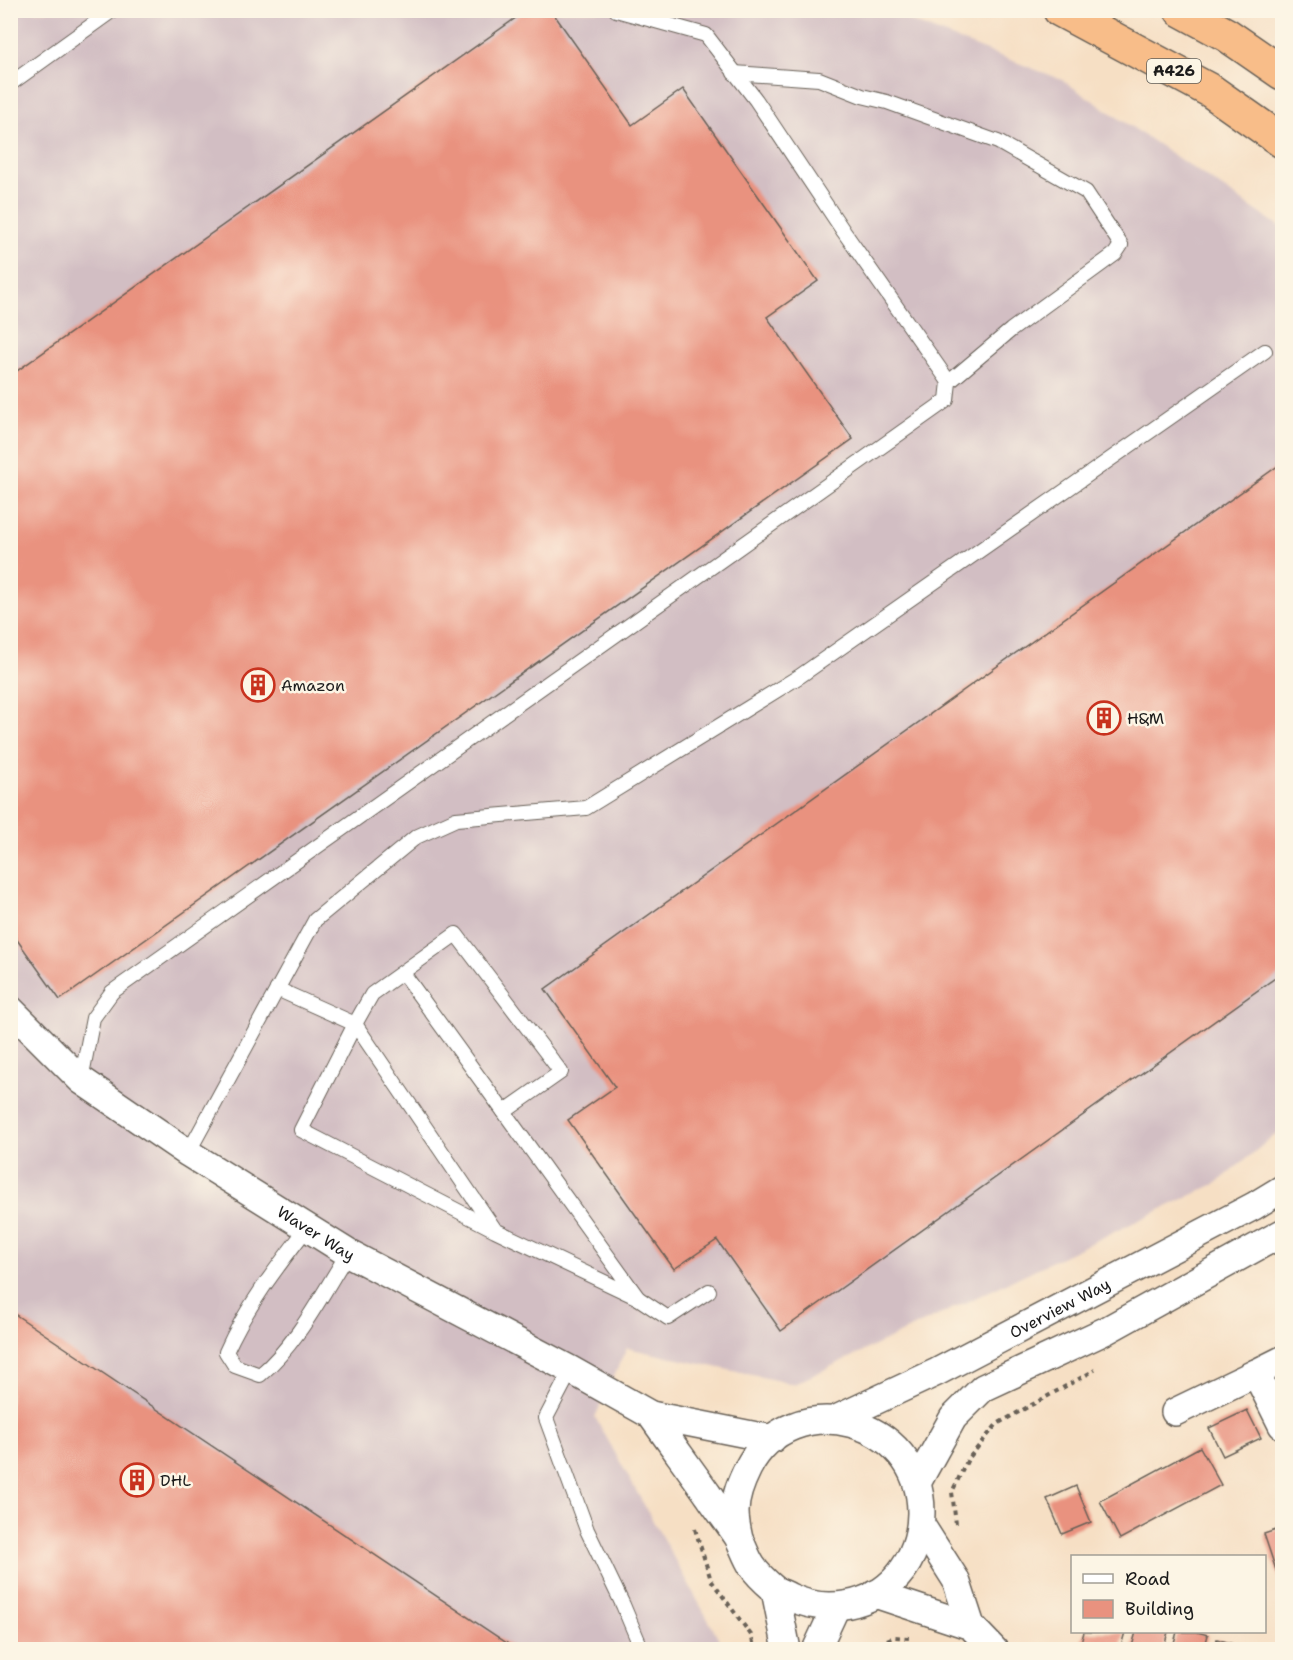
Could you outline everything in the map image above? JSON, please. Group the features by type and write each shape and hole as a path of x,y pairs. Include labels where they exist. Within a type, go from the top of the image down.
{"highway":[{"name":"A426","path":"1060,10 1211,91 1282,141"},
{"path":"1181,10 1227,35 1282,74"}],"street":[{"name":"Waver Way","path":"10,1010 81,1080 188,1153 348,1253 651,1414 772,1438"},
{"name":"Overview Way","path":"834,1420 937,1372 1243,1211 1282,1188"},
{"path":"917,1483 953,1419 983,1388 1107,1330 1282,1233"},
{"path":"1175,1412 1282,1360"},
{"path":"1256,1373 1282,1425"},
{"name":"Waver Way","path":"651,1414 739,1539"},
{"path":"834,1420 861,1425 885,1438 904,1458 917,1483 921,1503 921,1524 914,1552 898,1576 876,1594 856,1603 836,1607 804,1604 775,1590 752,1568 739,1539 735,1511 740,1484 753,1459 772,1438 791,1427 812,1421 834,1420"},
{"path":"921,1524 956,1580 971,1626 994,1650"},
{"path":"775,1590 787,1650"},
{"path":"876,1594 971,1626"},
{"path":"816,1650 836,1607"}],"lane":[{"path":"10,84 113,10"},
{"path":"616,10 706,35 756,100 844,232 949,382"},
{"path":"81,1080 93,1018 111,992 946,400 949,382 1011,330 1114,254 1121,245 1086,192 998,142 819,79 734,73"},
{"path":"188,1153 315,920 416,837 456,819 585,808 800,676 1265,351"},
{"path":"504,1112 561,1072 456,934 372,994 301,1130 495,1230 638,1298 668,1318 708,1291"},
{"path":"403,973 638,1298"},
{"path":"277,989 355,1024 495,1230"},
{"path":"307,1228 276,1268 237,1328 226,1352 236,1366 260,1375 271,1366 299,1330 348,1253"},
{"path":"571,1370 546,1418 587,1530 642,1650"}],"path":[{"path":"957,1532 952,1492 968,1459 997,1424 1105,1365"},
{"path":"692,1523 711,1580 751,1635 755,1650"},
{"path":"862,1650 894,1637 923,1638 931,1612"}],"shaded area":[{"path":"11,11 884,11 1062,80 1282,228 1282,1129 1217,1183 794,1384 627,1348 595,1417 724,1648 729,1649 11,1650"}],"building":[{"name":"Amazon","path":"527,10 551,10 632,125 683,89 818,281 767,317 853,439 60,1000 10,930 10,376"},
{"name":"H&M","path":"1282,463 1282,973 781,1331 717,1240 674,1269 568,1120 615,1087 545,989"},
{"name":"DHL","path":"10,1311 517,1650 10,1650"},
{"path":"1247,1410 1261,1438 1223,1456 1209,1428"},
{"path":"1200,1447 1221,1485 1120,1539 1100,1501"},
{"path":"1076,1486 1091,1522 1062,1534 1047,1499"},
{"path":"1282,1528 1282,1588 1264,1534"},
{"path":"1084,1633 1125,1633 1120,1650 1079,1650"},
{"path":"1136,1633 1168,1633 1163,1650 1131,1650"},
{"path":"1177,1633 1208,1635 1204,1650 1172,1650"},
{"path":"1217,1639 1247,1648 1247,1650 1214,1650"}],"place":[{"name":"Amazon","path":"258,685"},
{"name":"H&M","path":"1104,718"},
{"name":"DHL","path":"137,1480"}]}
